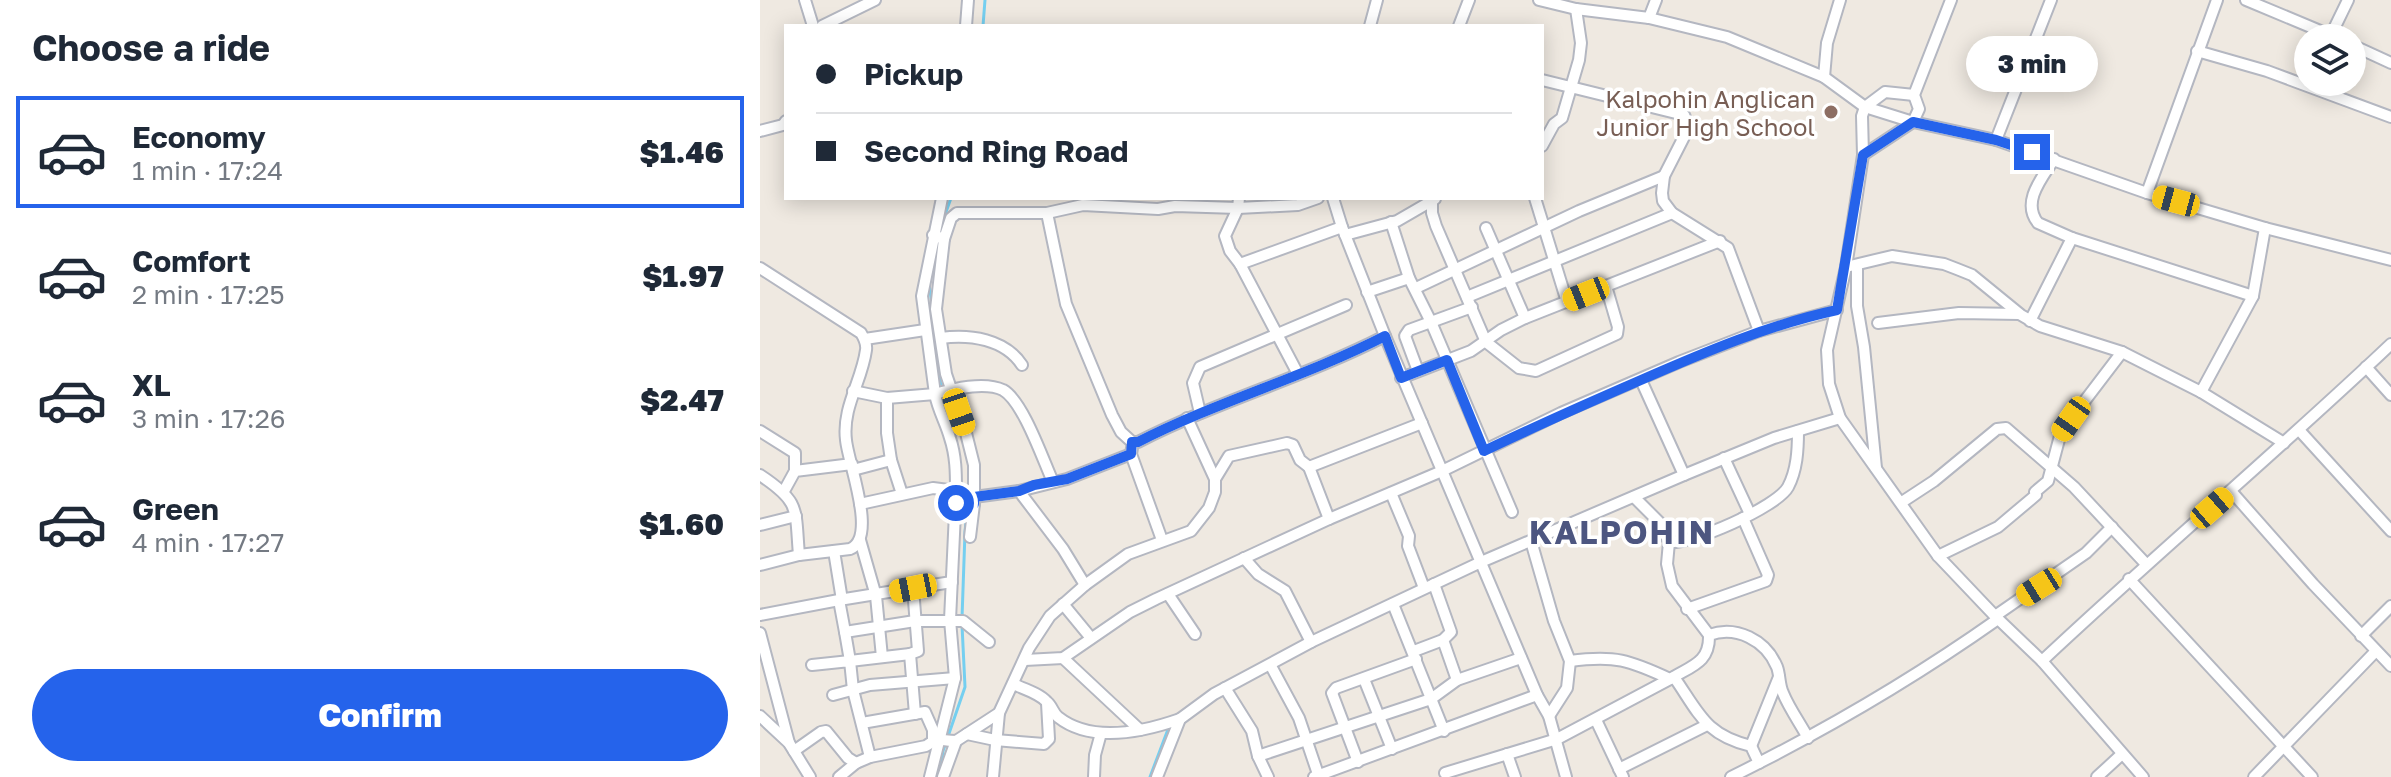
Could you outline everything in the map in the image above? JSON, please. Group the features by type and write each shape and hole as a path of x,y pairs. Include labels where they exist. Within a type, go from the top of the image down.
{"street":[{"path":"805,0 812,24"},
{"path":"826,24 875,0"},
{"path":"966,24 968,0"},
{"path":"1371,24 1377,0"},
{"path":"1460,24 1469,0"},
{"path":"1539,0 1576,9 1649,18 1727,37 1824,77 1865,107 1913,122 1996,140 2147,193 2265,228 2391,260"},
{"path":"1649,18 1656,0"},
{"path":"1824,77 1827,43 1840,0"},
{"path":"1863,155 1913,122 1919,109 1914,95 1951,0"},
{"path":"2147,193 2217,0"},
{"path":"2246,0 2303,24"},
{"path":"2339,24 2348,0"},
{"path":"1996,140 2048,1"},
{"path":"1544,142 1554,124 1562,118 1572,86 1581,43 1576,9"},
{"path":"2197,51 2267,71 2391,117"},
{"path":"2366,51 2391,63"},
{"path":"1544,80 1684,115 1689,127 1664,176 1663,201 1672,213 1728,248 1759,331"},
{"path":"1876,468 1864,347 1852,267 1863,155 1861,124 1865,107 1885,92 1914,95"},
{"path":"760,131 784,125"},
{"path":"2054,159 2037,187 2031,209 2038,223 2072,238 2253,296"},
{"path":"1367,292 1456,271 1543,228 1664,176"},
{"path":"942,200 936,309 941,338 942,392 966,433 974,465 952,582 956,621 955,678 947,710 943,777"},
{"path":"970,537 967,503 956,491 954,453 925,330 922,296 938,236 951,218 957,213 1047,213 1083,205 1158,209 1174,202 1298,205 1312,200"},
{"path":"1334,200 1401,378 1537,695 1549,716 1566,777"},
{"path":"1240,264 1343,231 1391,222 1431,200"},
{"path":"1433,200 1436,226 1486,342 1519,368 1536,371 1613,338 1618,327 1606,286"},
{"path":"1536,200 1567,302"},
{"path":"1238,203 1225,236 1230,251 1240,264 1298,374"},
{"path":"1047,213 1066,304 1112,415 1121,432 1132,442 1385,336"},
{"path":"1418,371 1405,336 1409,330 1431,322 1508,279 1672,213"},
{"path":"1391,222 1412,283 1512,512"},
{"path":"1486,228 1525,318"},
{"path":"2201,392 2253,296 2265,228"},
{"path":"2030,321 2072,238"},
{"path":"1401,378 1486,342 1525,318 1720,241"},
{"path":"1852,267 1892,256 1944,264 1972,275 2030,321 2058,333 2122,352 2201,392 2284,443"},
{"path":"1852,267 1827,350 1829,384 1840,418 1938,556 1996,618 2042,661 2143,777"},
{"path":"760,268 861,333 865,339 867,349 853,391 846,441 860,504 860,540 868,559 876,596 882,657"},
{"path":"1200,413 1193,383 1200,367 1346,305"},
{"path":"1025,660 1063,658 1130,612 1329,519 1442,471 1561,413 1759,331 1837,310"},
{"path":"1878,323 1959,313 2019,314"},
{"path":"865,339 925,330"},
{"path":"941,338 978,338 1015,354 1022,365"},
{"path":"2042,661 2391,344"},
{"path":"1938,556 1984,536 2036,495 2035,492 2048,481 2061,432 2122,352"},
{"path":"2366,367 2391,395"},
{"path":"1641,380 1684,475"},
{"path":"853,391 887,398 991,387 1003,390 1015,401 1053,482"},
{"path":"887,398 891,460 902,494"},
{"path":"993,777 999,713 1038,633 1050,616 1085,585 1128,554 1191,531 1200,522 1215,492 1215,479 1187,418"},
{"path":"1013,684 1047,702 1055,715 1065,721 1101,733 1140,730 1180,719 1199,703 1311,642 1481,562 1724,458 1840,418"},
{"path":"1309,467 1422,423"},
{"path":"1902,502 2002,427 2006,428 2050,465 2146,564"},
{"path":"2299,430 2391,531"},
{"path":"760,431 795,453 795,471 784,491"},
{"path":"1669,542 1698,536 1778,500 1789,485 1797,455 1798,431"},
{"path":"1132,442 1131,454 1162,540"},
{"path":"1215,479 1229,456 1287,443 1293,445 1300,460 1309,467 1329,519"},
{"path":"967,503 1053,482 1131,454"},
{"path":"1687,609 1766,581 1768,575 1724,458"},
{"path":"795,471 853,467 891,460"},
{"path":"760,475 784,491 795,506 799,555"},
{"path":"860,504 933,488 956,491"},
{"path":"1019,491 1063,549 1085,585"},
{"path":"2231,491 2391,666"},
{"path":"1358,762 1332,693 1336,688 1364,679 1415,655 1449,637 1451,632 1408,546 1409,536 1391,493"},
{"path":"1445,773 1557,739 1705,658 1710,646 1709,635 1676,595 1668,576 1669,542 1660,523 1634,497"},
{"path":"760,525 796,516"},
{"path":"1731,777 1808,738 1908,680 2086,553 2112,527"},
{"path":"760,565 799,555 850,549 857,546 860,540"},
{"path":"1531,541 1554,621 1570,661 1567,688 1549,716"},
{"path":"834,551 853,690 870,757"},
{"path":"1244,558 1258,574 1285,591 1311,642"},
{"path":"2129,579 2312,777"},
{"path":"760,615 952,582"},
{"path":"812,665 918,651 913,588"},
{"path":"1168,594 1195,634"},
{"path":"1063,604 1091,638"},
{"path":"1393,604 1444,731"},
{"path":"2361,636 2391,606"},
{"path":"845,632 915,621 956,621 989,642"},
{"path":"1709,635 1717,632 1743,634 1758,642 1777,667 1782,692 1808,738"},
{"path":"760,633 791,747"},
{"path":"1443,640 1457,680"},
{"path":"2254,777 2375,652"},
{"path":"910,654 920,713 944,740"},
{"path":"1570,661 1600,657 1626,660 1672,678 1707,725 1723,736 1751,746 1759,763"},
{"path":"1063,658 1140,730"},
{"path":"1258,756 1431,699 1457,680 1521,658"},
{"path":"1271,666 1295,709 1317,777 1537,695"},
{"path":"1751,746 1779,676"},
{"path":"833,695 870,685 955,678"},
{"path":"1364,679 1392,749"},
{"path":"1225,688 1252,731 1258,756 1268,777"},
{"path":"967,734 995,740 1047,742 1047,702"},
{"path":"862,723 947,710"},
{"path":"839,777 856,763 870,757 967,734 999,713"},
{"path":"760,716 791,747 810,777"},
{"path":"1157,777 1180,719"},
{"path":"1596,720 1621,773 1707,725"},
{"path":"791,747 826,731 848,758 856,763"},
{"path":"1094,777 1095,755 1101,733"},
{"path":"930,777 944,740"},
{"path":"1507,754 1515,777"},
{"path":"2097,777 2122,754"}],"waterway":[{"path":"983,24 985,0"},
{"path":"941,226 950,200"},
{"path":"929,284 932,304"},
{"path":"939,355 941,388"},
{"path":"943,395 961,435"},
{"path":"962,618 969,489"},
{"path":"940,773 943,751 965,687 962,625"},
{"path":"1150,777 1170,724"}],"place":[{"name":"Kalpohin Anglican Junior High School","path":"1831,112"}],"district":[{"name":"KALPOHIN","path":"1622,532"}],"route":[{"path":"956,503 974,504 974,497 1019,491 1067,479 1131,454 1132,442 1385,336 1401,378 1447,360 1484,451 1561,413 1679,362 1759,331 1837,310 1863,155 1902,128 1913,122 1996,140 2032,152"}]}
